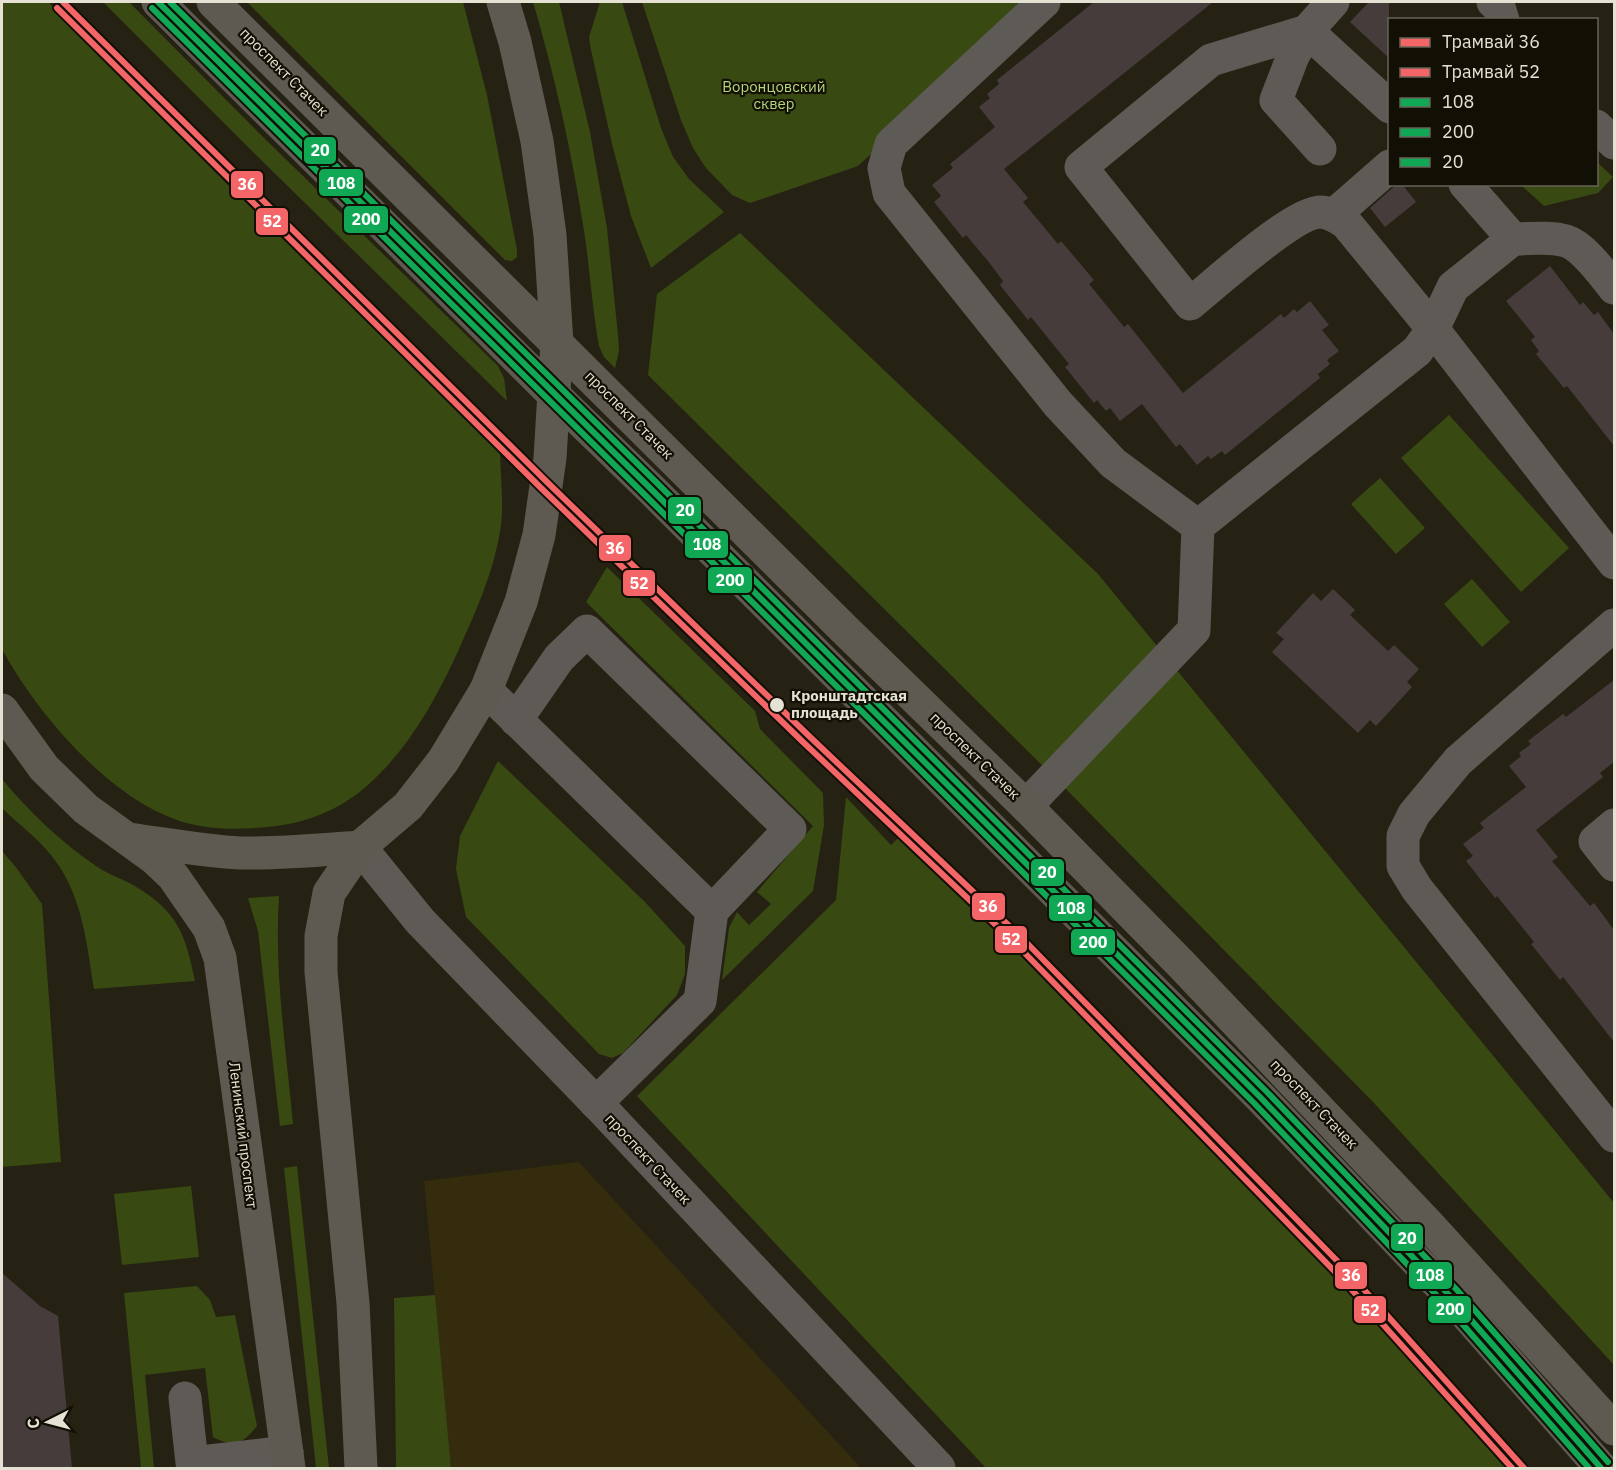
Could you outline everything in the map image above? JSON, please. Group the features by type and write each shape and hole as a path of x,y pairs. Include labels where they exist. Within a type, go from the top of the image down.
{"main road":[{"path":"158,2 554,396 652,490 1260,1097 1450,1296 1601,1468"},
{"name":"проспект Стачек","path":"213,2 835,620 1026,806 1181,964 1428,1224 1614,1429"},
{"path":"361,1468 353,1303 321,972 321,936 329,893 360,847 408,806 443,761 486,690 521,602 539,535 550,458 557,344 550,235 537,141 515,42 503,2"},
{"path":"2,710 44,768 86,808 124,838 240,853 360,847"},
{"name":"Ленинский проспект","path":"124,838 173,876 209,928 220,958 288,1460"}],"street":[{"path":"1044,2 891,144 884,168 889,193 1066,412 1113,463 1198,526"},
{"path":"1493,2 1499,7 1502,18"},
{"path":"1320,149 1276,100 1293,56 1307,31 1330,3"},
{"path":"1307,31 1388,106"},
{"path":"1307,31 1211,60 1081,167 1190,304 1297,220 1319,212 1334,215 1346,224 1433,329 1614,563"},
{"path":"1598,128 1614,143"},
{"path":"1334,215 1388,167"},
{"path":"1467,186 1513,239"},
{"path":"1026,806 1194,630 1198,526 1417,351 1433,329 1453,287 1513,239 1549,238 1568,241 1586,255 1614,288"},
{"path":"1614,625 1458,761 1414,814 1403,836 1403,866 1417,889 1614,1136"},
{"path":"516,720 559,658 586,631 790,829 712,911 700,1001 596,1103"},
{"path":"486,690 712,911"},
{"path":"1614,825 1595,841 1614,865"},
{"name":"проспект Стачек","path":"360,847 420,921 596,1103 939,1468"},
{"path":"185,1398 192,1466 288,1460"}],"shaded area":[{"path":"579,1162 861,1468 451,1468 424,1181"}],"green space":[{"path":"2,2 48,2 500,448 502,507 501,525 494,557 472,619 431,704 397,755 369,784 334,808 308,819 295,823 244,829 221,828 199,826 177,820 151,808 125,792 76,749 34,699 2,649"},
{"path":"103,2 129,2 263,137 498,366 504,378 507,401 252,151"},
{"path":"247,2 463,2 487,95 517,257 512,261 505,260"},
{"path":"533,2 559,2 590,132 607,228 619,351 615,368 604,357 599,346 574,173 556,87"},
{"path":"600,2 622,2 661,128 673,157 689,179 724,212 651,268 631,216 591,50 589,37"},
{"name":"Воронцовский сквер","path":"642,2 1036,2 858,166 750,203 732,195 706,168 693,148 681,120"},
{"path":"1598,163 1613,177 1598,193 1544,206 1522,186 1598,186"},
{"path":"740,233 1098,574 1614,1203 1614,1365 1374,1103 1062,785 648,375 657,294"},
{"path":"1449,415 1569,548 1521,592 1401,458"},
{"path":"1380,478 1425,528 1396,554 1351,504"},
{"path":"607,567 755,711 760,729 823,793 824,825 813,891 722,980 729,928 737,912 749,925 771,904 757,892 813,826 586,602"},
{"path":"1472,579 1510,622 1482,647 1444,604"},
{"path":"498,761 645,902 685,946 685,974 677,995 623,1053 612,1058 599,1054 466,917 456,869 460,836"},
{"path":"2,779 34,815 58,837 100,869 128,883 160,904 177,924 183,936 195,981 94,989 83,924 73,892 51,855 2,808"},
{"path":"846,797 891,845 903,833 1017,943 1345,1278 1514,1468 986,1468 637,1096 836,900"},
{"path":"2,851 42,904 61,1162 2,1167"},
{"path":"279,896 279,982 293,1124 280,1126 258,931 248,898"},
{"path":"297,1166 329,1468 316,1468 284,1168"},
{"path":"191,1186 199,1257 122,1265 114,1194"},
{"path":"197,1286 210,1300 216,1317 235,1315 257,1426 247,1437 237,1442 227,1442 213,1437 205,1368 145,1375 154,1468 141,1468 124,1293"},
{"path":"435,1295 451,1468 396,1468 394,1298"}],"building":[{"path":"1094,2 1213,2 1004,169 1028,198 1023,202 1058,244 1061,241 1094,280 1089,284 1124,327 1128,324 1183,393 1281,314 1284,318 1294,309 1297,312 1310,301 1329,325 1322,330 1339,351 1327,360 1330,364 1318,374 1320,378 1225,455 1222,451 1211,459 1208,456 1197,465 1180,444 1176,447 1142,404 1120,421 1110,408 1106,411 1097,400 1094,403 1065,367 1069,364 1031,317 1028,320 1000,285 1003,281 988,261 966,235 963,238 934,202 941,196 932,185 953,168 950,164 995,127 979,107 990,98 987,94 999,84 997,80"},
{"path":"1369,2 1389,2 1388,57 1350,22"},
{"path":"1395,186 1404,186 1416,202 1385,227 1370,208"},
{"path":"1550,266 1580,305 1583,302 1594,315 1598,312 1614,334 1614,446 1567,386 1564,388 1536,354 1539,351 1531,340 1535,337 1506,301"},
{"path":"1333,589 1355,610 1350,615 1388,651 1394,645 1419,669 1407,682 1412,687 1376,726 1370,720 1358,733 1272,652 1284,639 1276,633 1313,593 1321,601"},
{"path":"1614,680 1614,762 1600,773 1603,777 1536,830 1558,857 1552,861 1590,906 1594,903 1614,930 1614,1042 1563,977 1560,980 1531,944 1534,942 1466,861 1473,856 1463,844 1484,828 1480,823 1526,787 1509,766 1521,756 1519,753 1531,744 1528,741 1563,714 1566,717"},
{"path":"2,1273 40,1306 58,1316 72,1468 2,1468"}],"tram line":[{"name":"36","path":"63,2 547,482 1023,939 1350,1274 1524,1468"},
{"name":"52","path":"57,8 541,488 1017,945 1343,1280 1512,1468"}],"transit line":[{"name":"108","path":"158,2 652,490 1260,1097 1450,1296 1601,1468"},
{"name":"20","path":"170,2 658,484 1266,1091 1457,1290 1608,1462"},
{"name":"200","path":"152,8 646,496 1254,1103 1443,1302 1589,1468"}],"place":[{"name":"Кронштадтская площадь","path":"777,705"}]}
